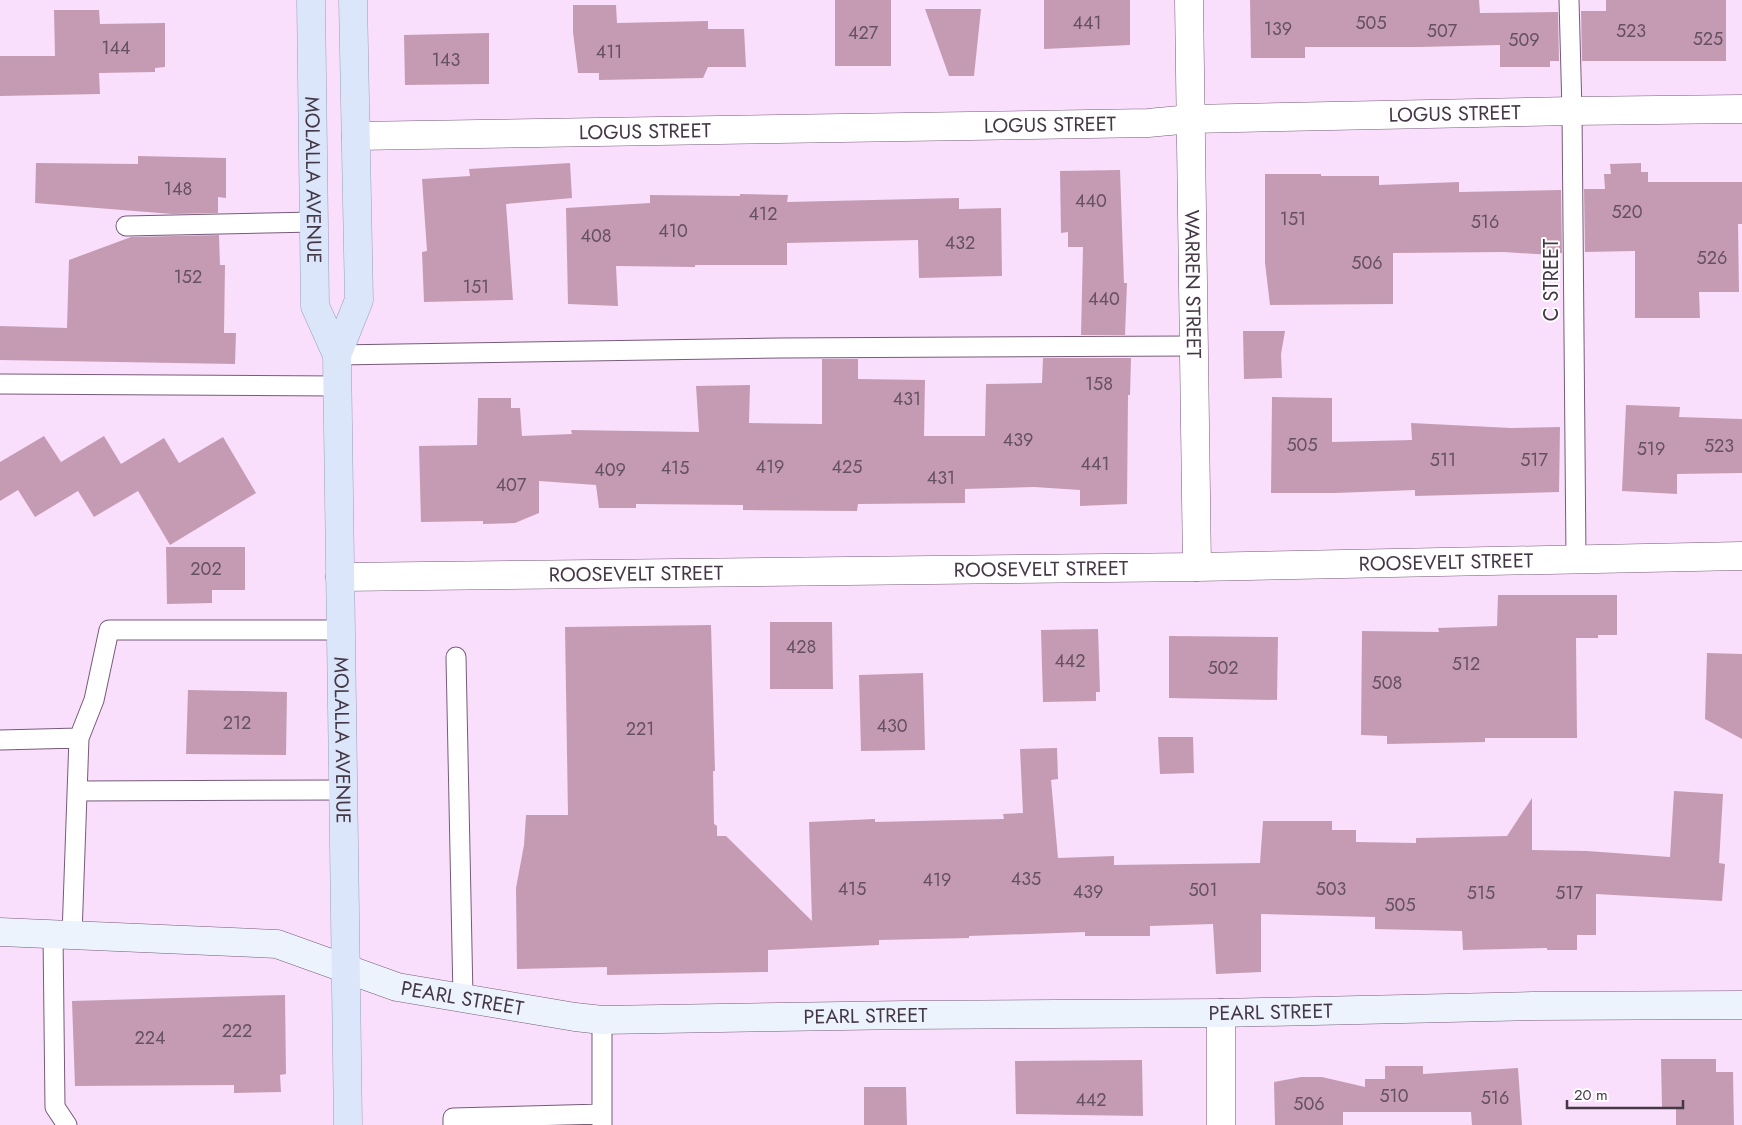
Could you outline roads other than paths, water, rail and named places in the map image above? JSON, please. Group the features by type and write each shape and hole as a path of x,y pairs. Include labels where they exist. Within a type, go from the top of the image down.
{"main road":[{"name":"MOLALLA AVENUE","path":"311,0 315,306 337,355 348,1125"},
{"name":"MOLALLA AVENUE","path":"337,355 359,300 353,0"}],"street":[{"name":"WARREN STREET","path":"1190,0 1197,567"},
{"name":"LOGUS STREET","path":"356,136 1148,123 1191,119 1572,111 1742,110"},
{"name":"ROOSEVELT STREET","path":"340,577 1197,567 1742,556"},
{"name":"PEARL STREET","path":"0,932 276,944 397,987 602,1020 906,1015 1221,1013 1533,1006 1742,1005"},
{"path":"1221,1013 1221,1125"}],"lane":[{"name":"C STREET","path":"1570,0 1576,559"},
{"path":"126,226 314,222"},
{"path":"337,355 780,348 1194,346"},
{"path":"0,384 338,386"},
{"path":"67,1125 55,1107 63,935 77,791 79,738 94,700 109,630 340,630"},
{"path":"456,657 463,997"},
{"path":"0,740 79,738"},
{"path":"77,791 343,790"},
{"path":"454,1125 453,1118 602,1119 602,1020"}]}
